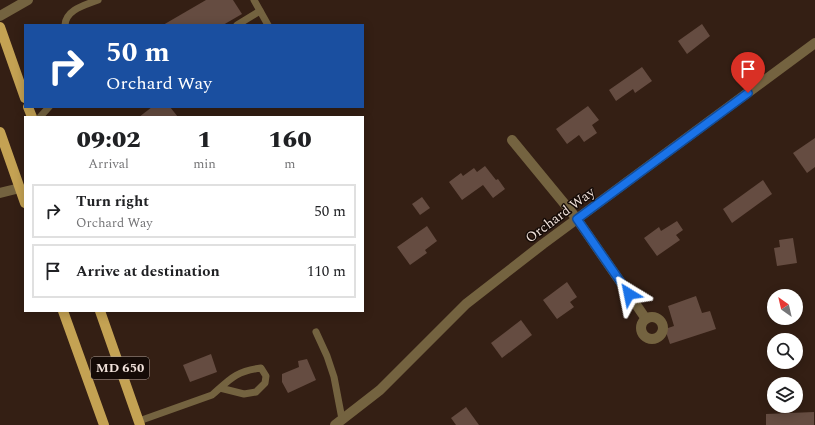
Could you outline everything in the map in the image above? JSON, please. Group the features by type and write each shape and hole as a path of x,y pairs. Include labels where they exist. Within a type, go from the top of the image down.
{"main road":[{"path":"0,27 24,95"},
{"path":"0,132 24,200"},
{"name":"MD 650","path":"63,312 104,425"},
{"name":"MD 650","path":"100,312 139,423"}],"street":[{"path":"0,16 28,0"},
{"name":"Orchard Way","path":"338,422 380,390 466,304 577,219 815,43"},
{"path":"512,140 577,219 646,319"},
{"path":"0,194 20,188"}],"lane":[{"path":"65,24 65,21 74,9 98,0"},
{"path":"254,0 267,24"},
{"path":"239,24 260,11"},
{"path":"41,116 48,108"},
{"path":"316,332 327,356 334,377 338,422"},
{"path":"139,423 212,395 220,388 235,375 247,370 261,368 266,376 265,382 256,392 244,394 220,388"}],"building":[{"path":"206,0 233,0 242,14 225,24 165,24"},
{"path":"702,24 710,36 687,54 678,41"},
{"path":"642,67 652,81 635,93 633,89 616,101 609,90"},
{"path":"588,106 599,120 592,125 597,133 584,142 579,135 567,144 556,129"},
{"path":"151,108 171,108 177,116 140,116"},
{"path":"815,138 815,167 807,173 793,153"},
{"path":"485,166 496,180 498,179 505,189 493,198 483,185 462,200 449,182 461,173 463,176 474,168 477,172"},
{"path":"763,180 772,194 732,223 723,209"},
{"path":"422,197 430,208 420,215 412,204"},
{"path":"677,221 683,230 676,235 680,240 657,256 644,238 659,227 661,231"},
{"path":"427,226 437,241 425,250 427,253 410,265 397,247"},
{"path":"793,238 797,263 777,266 774,248 780,247 779,240"},
{"path":"567,282 577,297 570,302 574,307 557,319 543,300"},
{"path":"696,296 702,313 710,311 716,329 670,344 665,329 674,326 668,306"},
{"path":"521,320 532,335 502,358 491,343"},
{"path":"211,354 217,372 190,382 183,365"},
{"path":"307,359 316,380 288,393 282,382 282,374 299,367 298,361"},
{"path":"466,407 479,425 456,425 451,418"},
{"path":"814,412 814,425 766,425 766,414"}],"route":[{"path":"629,294 577,219 748,93"}]}
